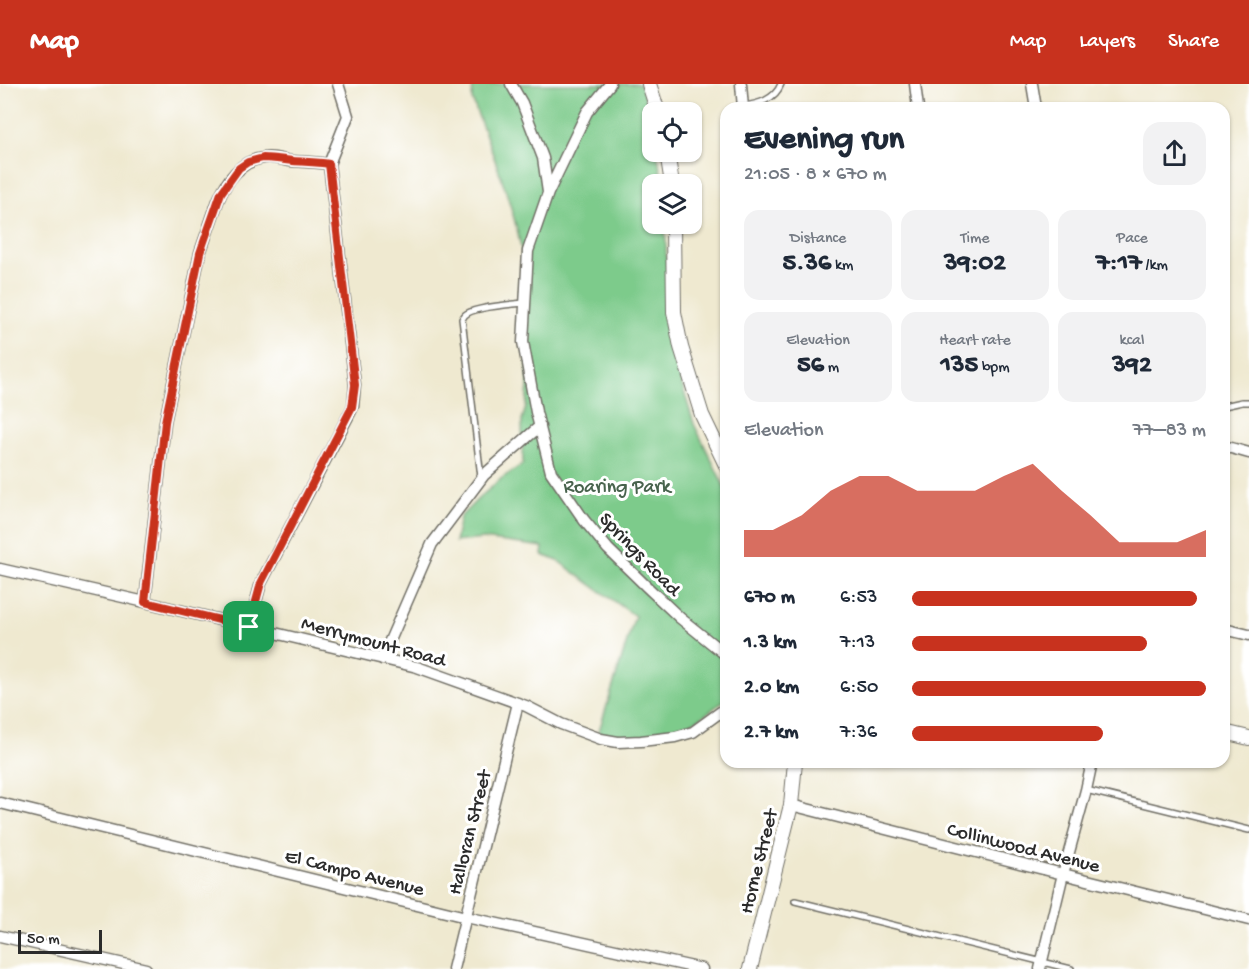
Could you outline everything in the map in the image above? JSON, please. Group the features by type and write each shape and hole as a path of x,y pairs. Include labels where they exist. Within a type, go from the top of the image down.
{"street":[{"path":"249,627 261,583 352,407 355,385 329,164 348,116 338,84"},
{"name":"Springs Road","path":"511,84 522,103 543,158 548,193"},
{"name":"Springs Road","path":"610,84 587,112 548,193 528,251 523,342 551,472 584,520 608,549 680,618 720,650"},
{"path":"649,84 655,102"},
{"path":"741,84 743,102"},
{"path":"915,84 917,102"},
{"path":"1032,84 1035,102"},
{"path":"145,602 165,422 200,253 221,193 239,168 248,162 274,158 329,164"},
{"path":"673,234 674,312 681,347 702,415 720,452"},
{"path":"382,659 432,544 482,478 540,426"},
{"path":"1230,448 1249,453"},
{"name":"Merrymount Road","path":"0,568 417,667 518,703 561,724 601,739 618,742 675,737 693,732 720,712"},
{"path":"1230,630 1249,635"},
{"name":"Halloran Street","path":"453,969 518,703"},
{"path":"1230,733 1249,738"},
{"name":"Horne Street","path":"750,969 791,805 794,768"},
{"path":"1041,965 1091,768"},
{"name":"El Campo Avenue","path":"0,803 466,917 702,969"},
{"name":"Collinwood Avenue","path":"791,805 1249,920"},
{"path":"0,936 141,968"}],"lane":[{"path":"762,102 779,89 781,84"},
{"path":"482,478 462,319 468,312 525,303"},
{"path":"1230,405 1249,402"},
{"path":"1086,790 1249,830"},
{"path":"795,901 1041,965 1071,969"}],"green space":[{"name":"Roaring Park","path":"473,84 640,84 647,102 642,102 642,162 659,162 661,174 642,174 642,234 665,234 672,339 682,385 694,424 720,478 720,704 674,733 618,739 598,734 635,616 558,561 542,555 543,547 483,539 455,542 460,517 502,478 523,464 522,420 528,386 524,266 515,223 472,99"}],"route":[{"path":"274,158 329,164 355,385 352,407 261,583 249,627 145,602 165,422 200,253 221,193 239,168 248,162 274,158"}]}
